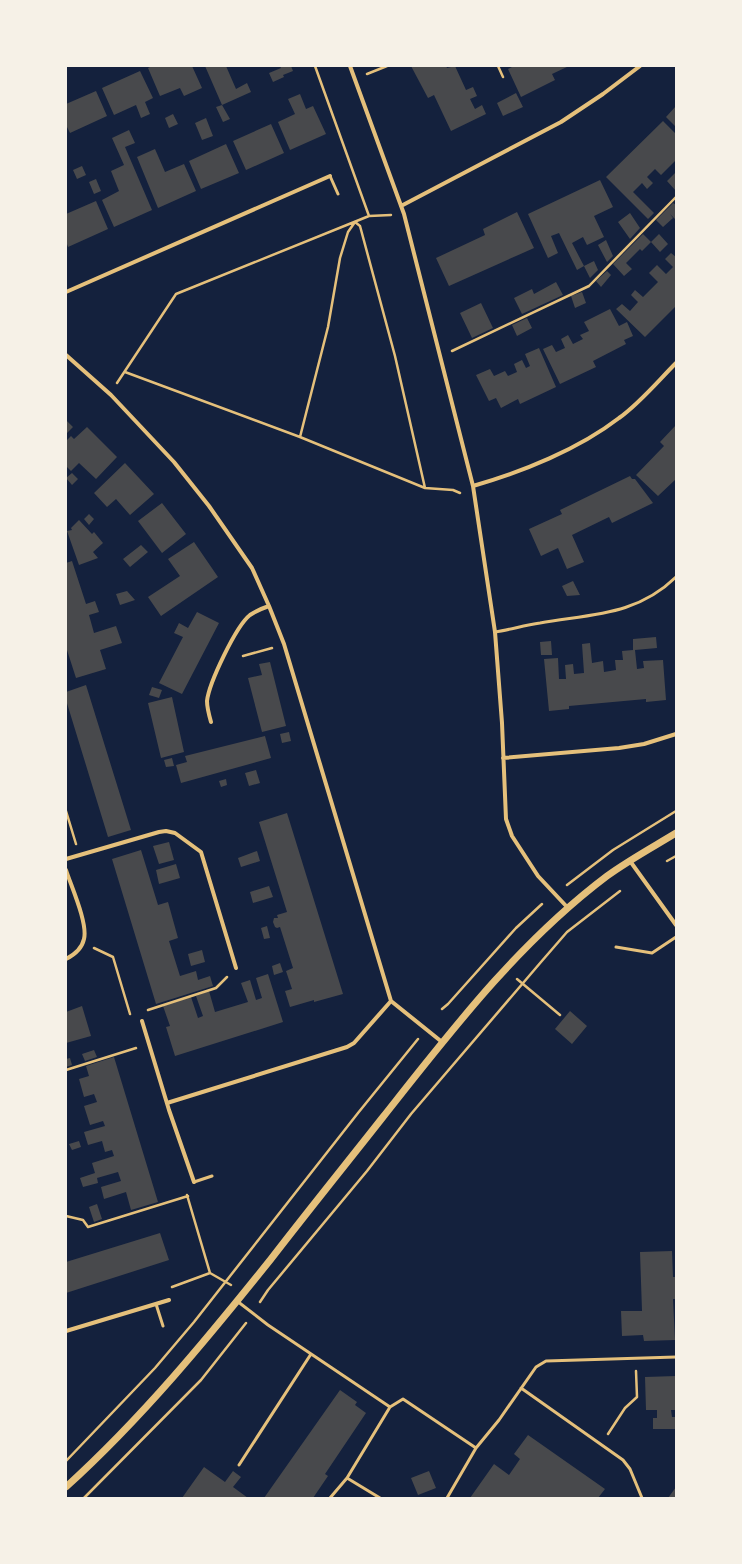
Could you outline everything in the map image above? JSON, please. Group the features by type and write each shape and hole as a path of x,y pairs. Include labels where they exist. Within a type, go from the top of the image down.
{"street":[{"path":"350,66 404,214 476,499 494,632 502,722 505,809 508,826 538,876 568,908"},
{"path":"401,206 560,122 603,94 640,66"},
{"path":"66,292 330,176"},
{"path":"66,355 111,395 183,471 226,528 252,568 284,644 392,1001 442,1042"},
{"path":"473,486 528,468 599,432 621,417 676,363"},
{"path":"210,722 207,708 209,693 229,645 247,617 256,611 269,606"},
{"path":"503,758 619,748 644,744 676,734"},
{"path":"66,860 159,832 166,831 176,833 201,852 236,968"},
{"path":"66,1487 130,1424 181,1370 238,1301 442,1042 505,969 543,930 598,884 630,861 676,834"},
{"path":"630,861 676,925"},
{"path":"66,870 83,921 85,934 83,942 76,952 66,959"},
{"path":"167,1104 347,1047 354,1043 392,1001"},
{"path":"142,1021 167,1104 194,1182"},
{"path":"66,1331 168,1300"}],"lane":[{"path":"330,176 338,194"},
{"path":"494,632 614,611 629,607 653,596 676,577"},
{"path":"616,947 652,953 676,937"},
{"path":"194,1182 212,1176"},
{"path":"238,1301 311,1354 390,1406"},
{"path":"156,1304 163,1326"},
{"path":"239,1465 311,1354"},
{"path":"447,1498 476,1448 499,1420 536,1367 546,1361 676,1357"},
{"path":"522,1388 623,1460 630,1469 642,1498"},
{"path":"330,1498 347,1478 390,1406 403,1399 476,1448"},
{"path":"347,1478 380,1498"}],"path":[{"path":"315,66 369,216"},
{"path":"355,79 387,66"},
{"path":"498,66 503,78"},
{"path":"440,355 459,348 589,286 676,197"},
{"path":"404,214 369,216 176,294 125,372 300,437 425,488 453,490 476,499"},
{"path":"300,437 328,327 340,258 348,232 355,222"},
{"path":"355,222 360,226 391,341 425,488"},
{"path":"66,811 78,856"},
{"path":"568,885 614,850 676,811"},
{"path":"667,861 676,856"},
{"path":"84,1498 201,1380 253,1313 268,1290 367,1171 411,1114 523,984 540,962 567,932 620,891"},
{"path":"442,1009 516,928 542,904"},
{"path":"83,942 113,957 130,1014 134,1015"},
{"path":"145,1011 216,988 236,968"},
{"path":"505,969 560,1015"},
{"path":"66,1461 155,1368 226,1282 358,1113 418,1039"},
{"path":"66,1070 149,1044"},
{"path":"194,1182 186,1191 210,1273 244,1293"},
{"path":"66,1216 83,1220 88,1228 188,1196"},
{"path":"168,1300 170,1287 210,1273"},
{"path":"601,1444 625,1408 637,1397 636,1358"}],"building":[{"path":"152,66 192,66 202,88 184,96 180,88 160,96 148,68"},
{"path":"205,66 226,66 236,89 247,83 251,92 222,105"},
{"path":"280,66 291,66 293,71 283,75 284,77 273,82 269,73 281,68"},
{"path":"411,66 446,66 447,68 455,66 466,90 473,87 477,96 470,99 475,109 482,105 486,114 451,131 434,95 428,98"},
{"path":"514,66 569,66 552,74 555,80 521,97 508,69"},
{"path":"140,71 153,98 145,102 150,114 141,118 136,105 114,115 102,88"},
{"path":"96,91 107,116 70,133 66,125 66,104"},
{"path":"516,93 523,107 503,116 497,103"},
{"path":"300,94 306,109 313,106 326,134 290,150 278,122 295,114 288,99"},
{"path":"222,105 230,119 223,122 216,107"},
{"path":"676,106 676,127 666,117"},
{"path":"173,114 178,124 169,128 165,118"},
{"path":"206,118 213,136 202,140 195,123"},
{"path":"663,121 676,134 676,160 661,175 655,169 647,177 653,183 647,189 642,183 633,192 654,213 648,219 606,177"},
{"path":"271,124 284,153 246,170 233,141"},
{"path":"129,130 135,143 125,147 152,210 114,227 102,200 119,191 111,171 124,165 112,138"},
{"path":"226,144 239,173 201,189 189,161"},
{"path":"155,149 165,172 184,164 196,191 158,208 137,157"},
{"path":"82,166 86,175 77,179 73,170"},
{"path":"676,172 676,191 667,181"},
{"path":"96,179 101,191 94,194 89,182"},
{"path":"600,180 613,207 594,216 604,237 587,245 583,237 572,243 584,266 577,270 559,233 551,236 558,253 548,258 528,214"},
{"path":"96,201 108,229 68,247 66,241 66,214"},
{"path":"673,203 676,205 676,218 675,219 670,214 673,218 663,227 656,220"},
{"path":"517,212 534,248 449,286 436,258 485,235 483,229"},
{"path":"630,213 640,228 630,239 618,222"},
{"path":"643,234 651,242 642,251 640,249 626,263 632,269 624,276 613,264"},
{"path":"659,234 668,244 660,252 651,242"},
{"path":"606,240 613,256 607,262 598,245"},
{"path":"671,253 676,257 676,306 645,337 616,309 622,304 630,311 638,302 631,295 635,290 643,297 658,282 649,273 657,265 666,274 673,267 665,259"},
{"path":"594,261 598,270 590,278 584,266"},
{"path":"607,271 611,275 601,287 596,281"},
{"path":"556,282 563,295 522,314 514,298 532,289 534,294"},
{"path":"582,292 586,303 575,308 571,296"},
{"path":"481,303 493,328 472,338 460,313"},
{"path":"610,309 619,326 627,322 633,336 624,340 626,344 593,361 596,367 560,384 543,349 552,345 556,352 565,348 561,339 568,335 573,344 583,339 580,335 589,331 584,322"},
{"path":"527,318 532,328 517,336 512,325"},
{"path":"539,348 556,387 520,404 518,399 501,408 496,398 489,401 476,375 490,369 494,376 505,371 508,376 517,372 514,364 522,360 526,368 530,366 525,354"},
{"path":"66,420 73,427 66,434"},
{"path":"676,425 676,479 658,496 636,475 664,446 660,442"},
{"path":"87,427 117,457 96,479 79,463 71,471 66,466 66,441 71,436 74,439"},
{"path":"125,463 154,494 130,515 116,499 107,507 94,493"},
{"path":"72,473 78,479 72,485 66,478"},
{"path":"630,476 632,479 635,479 653,503 612,523 609,517 572,535 584,562 567,569 558,548 541,556 529,529 562,514 560,510"},
{"path":"162,503 186,534 162,553 138,521"},
{"path":"89,514 94,519 89,525 84,519"},
{"path":"79,520 92,534 94,532 103,543 93,552 98,558 79,565 67,531 72,530 71,528"},
{"path":"194,542 218,577 161,616 148,597 180,576 168,559"},
{"path":"141,545 148,552 130,567 123,559"},
{"path":"72,561 86,604 95,601 99,612 89,615 94,633 116,626 122,643 100,650 106,669 76,678 66,647 66,563"},
{"path":"573,581 580,595 567,596 562,586"},
{"path":"127,591 135,600 120,605 116,594"},
{"path":"197,612 219,623 182,694 159,683 183,637 174,633 179,623 188,628"},
{"path":"656,637 657,648 635,650 637,669 644,668 643,661 663,660 666,700 646,702 646,699 569,706 569,709 549,711 544,659 558,658 559,679 566,679 565,665 573,664 574,674 584,673 582,644 590,643 592,663 603,661 604,672 616,670 615,660 623,660 622,651 633,650 633,639"},
{"path":"551,641 552,655 541,655 540,642"},
{"path":"270,662 286,726 262,732 248,678 262,675 259,664"},
{"path":"86,685 131,830 108,837 66,700 66,692"},
{"path":"152,687 162,690 159,698 149,695"},
{"path":"172,697 184,752 161,758 148,703"},
{"path":"289,732 291,741 282,743 280,734"},
{"path":"265,736 271,758 181,783 176,765 187,762 185,756"},
{"path":"172,758 174,766 166,767 164,760"},
{"path":"256,770 260,783 249,786 245,773"},
{"path":"226,779 227,785 221,787 219,781"},
{"path":"287,813 343,994 290,1007 285,991 292,989 286,971 293,968 280,927 275,927 273,922 274,918 278,918 277,915 287,912 259,822"},
{"path":"169,842 174,860 159,864 153,846"},
{"path":"141,850 158,905 168,902 178,938 169,941 180,976 196,971 198,980 210,976 213,986 156,1004 112,859"},
{"path":"257,851 260,861 241,867 238,858"},
{"path":"176,864 180,878 159,884 156,870"},
{"path":"269,886 273,897 253,903 250,892"},
{"path":"267,926 270,938 264,939 261,928"},
{"path":"202,950 205,962 191,966 188,954"},
{"path":"280,963 283,972 274,975 272,966"},
{"path":"268,974 283,1022 175,1056 166,1027 170,1026 163,1006 191,997 198,1018 203,1016 196,996 209,991 215,1012 248,1002 241,983 250,980 256,1000 262,998 256,978"},
{"path":"82,1006 91,1036 66,1043 66,1012"},
{"path":"570,1011 587,1026 572,1044 555,1029"},
{"path":"94,1050 97,1057 85,1061 82,1054"},
{"path":"114,1057 158,1202 131,1210 126,1192 104,1199 101,1187 121,1181 118,1172 97,1178 98,1183 83,1187 80,1178 95,1173 92,1163 114,1156 112,1150 105,1152 102,1141 88,1145 84,1132 105,1126 103,1121 90,1125 84,1106 97,1102 94,1094 84,1097 79,1079 89,1076 86,1066"},
{"path":"70,1058 72,1065 66,1067 66,1059"},
{"path":"79,1141 81,1147 72,1150 69,1144"},
{"path":"97,1204 102,1219 94,1222 89,1207"},
{"path":"160,1233 169,1260 66,1293 66,1262"},
{"path":"672,1251 673,1277 676,1277 676,1299 673,1299 675,1340 644,1341 643,1335 622,1336 621,1311 642,1311 640,1252"},
{"path":"676,1376 676,1410 671,1410 672,1417 676,1417 676,1429 653,1429 653,1418 657,1418 657,1410 646,1410 645,1377"},
{"path":"340,1390 357,1402 355,1405 366,1413 325,1474 328,1476 313,1498 264,1498"},
{"path":"528,1435 605,1489 598,1498 470,1498 494,1464 509,1475 520,1459 514,1454"},
{"path":"204,1467 225,1482 233,1471 241,1477 233,1487 248,1498 182,1498"},
{"path":"429,1471 436,1488 418,1495 411,1478"},
{"path":"676,1487 676,1498 668,1498"}]}
